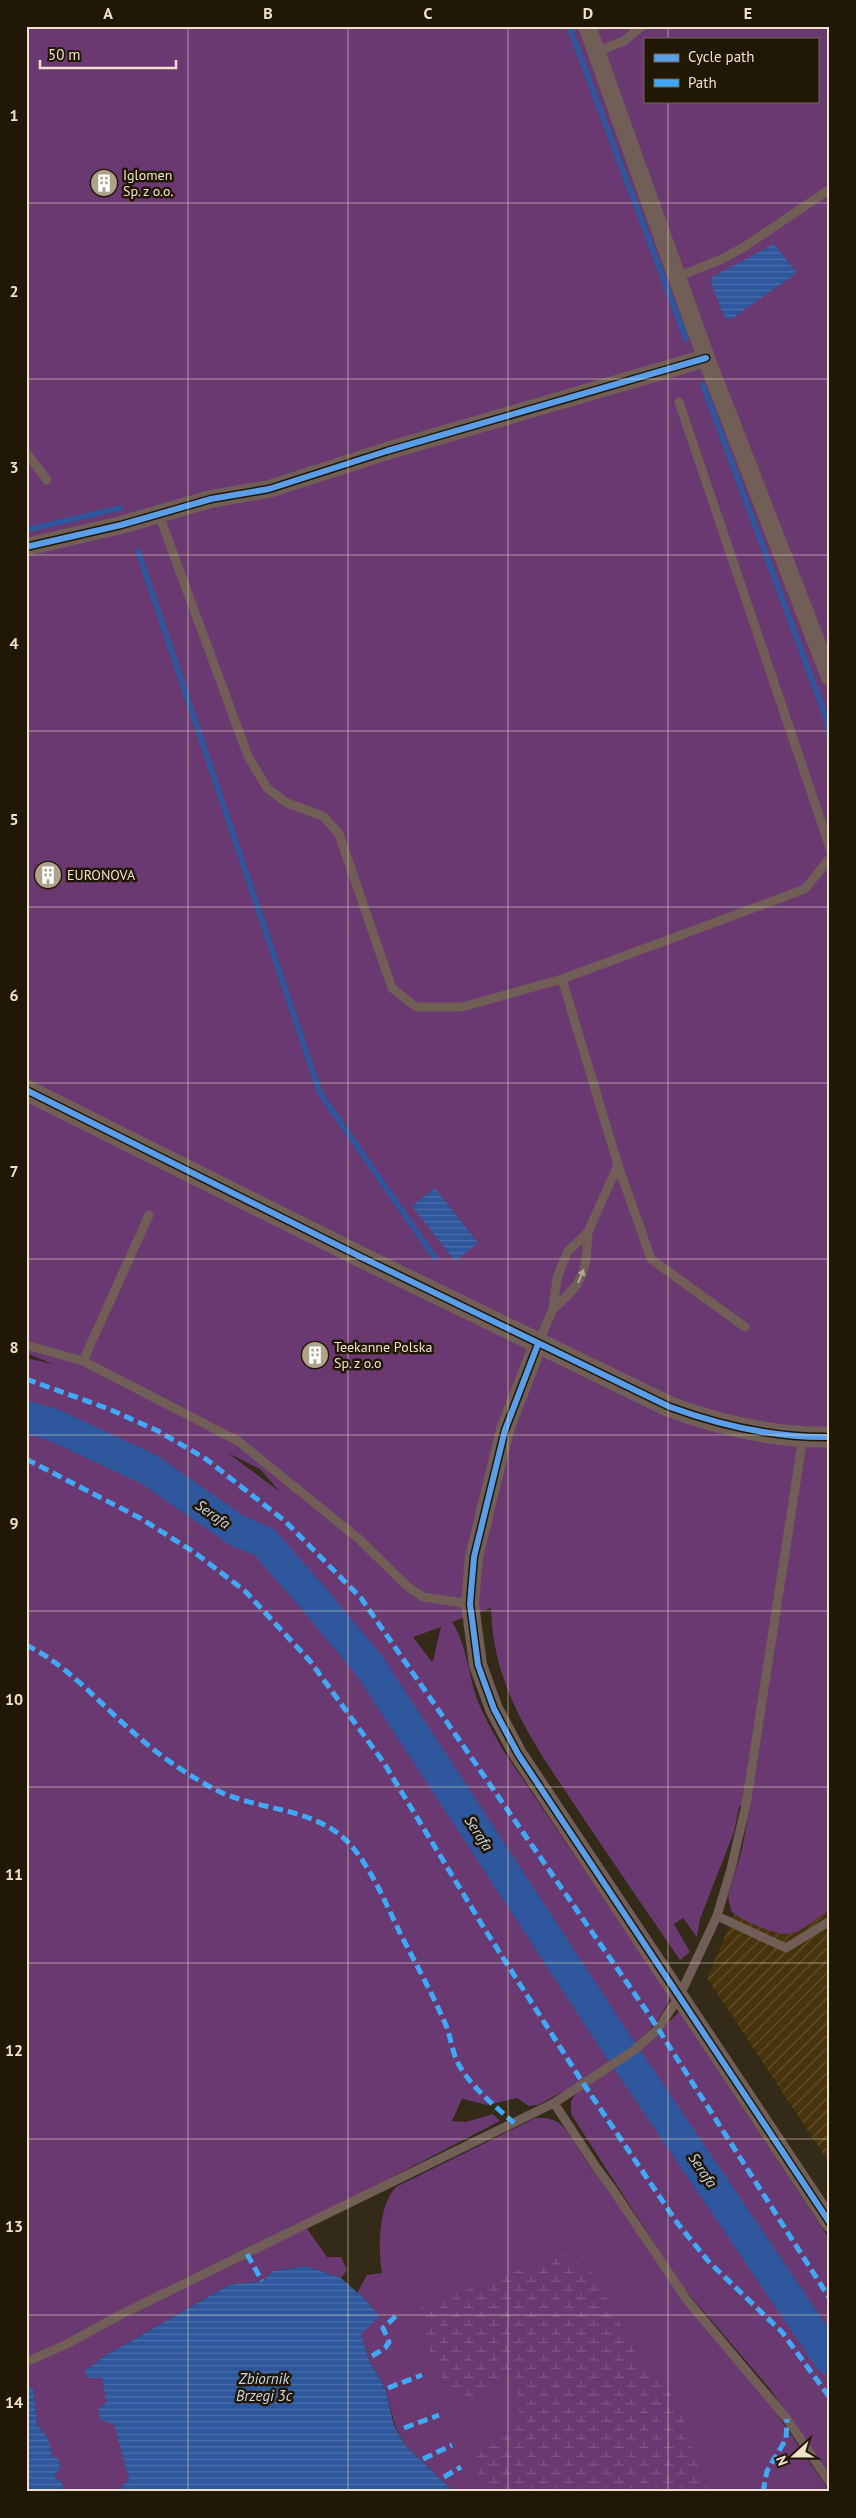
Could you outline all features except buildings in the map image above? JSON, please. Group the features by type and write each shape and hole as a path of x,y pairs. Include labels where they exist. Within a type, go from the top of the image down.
{"street":[{"path":"587,26 706,358 830,677"},
{"path":"26,547 159,515 211,499 270,489 387,451 706,358"},
{"path":"26,1090 619,1384 696,1417 743,1430 830,1438"},
{"path":"538,1344 505,1430 474,1557 470,1604 478,1665 494,1709 518,1754 830,2223"}],"lane":[{"path":"596,52 624,42 642,26"},
{"path":"677,277 722,259 744,247 830,189"},
{"path":"679,402 830,848"},
{"path":"26,452 47,480"},
{"path":"159,515 248,756 267,788 287,803 323,816 339,834 392,988 416,1007 462,1007 562,979 805,889 830,858"},
{"path":"562,979 618,1165 651,1259 745,1327"},
{"path":"553,1309 576,1289 587,1262 588,1232 618,1165"},
{"path":"83,1360 149,1215"},
{"path":"538,1344 553,1309 557,1278 568,1251 588,1232"},
{"path":"26,1345 83,1360 238,1441 359,1539 408,1587 423,1597 470,1604"},
{"path":"26,2362 67,2344 120,2315 554,2102 633,2051 658,2029 680,1995 717,1916 731,1869 746,1805 803,1437"},
{"path":"717,1916 786,1948 830,1921"},
{"path":"554,2102 687,2300 787,2419 830,2484"}],"shaded area":[{"path":"830,1795 830,2164 707,1978 737,1908"}],"green space":[{"path":"26,26 830,26 830,1909 803,1929 787,1934 770,1931 743,1919 731,1911 728,1896 742,1849 751,1800 739,1807 734,1832 700,1919 697,1937 683,1918 674,1924 690,1952 680,1960 534,1743 509,1693 500,1667 494,1638 491,1608 452,1622 461,1640 477,1699 503,1750 670,1997 662,2014 649,2030 633,2046 595,2073 538,2105 529,2106 517,2098 488,2105 462,2099 452,2121 466,2122 493,2114 500,2121 303,2223 327,2257 341,2257 347,2270 341,2278 306,2266 273,2271 262,2281 229,2285 103,2357 85,2371 102,2377 129,2480 120,2488 121,2492 64,2492 62,2482 54,2477 48,2438 37,2424 33,2387 26,2386 26,1358 53,1364 26,1353","holes":["228,1453 260,1469 280,1492","441,1627 433,1661 432,1662 413,1637"]},
{"path":"679,2012 830,2240 830,2476 770,2389 681,2285 571,2114 571,2101 577,2092 634,2055"},
{"path":"535,2118 547,2118 558,2122 566,2130 592,2170 614,2195 655,2260 777,2414 830,2492 454,2492 405,2445 395,2425 385,2388 369,2360 361,2334 357,2293 367,2275 382,2273 380,2240 386,2205 396,2187"},
{"path":"564,2254 595,2275 638,2358 667,2387 683,2418 700,2471 713,2492 486,2492 472,2459 520,2425 516,2377 478,2398 450,2392 431,2357 421,2306"}],"water":[{"path":"774,244 796,271 794,275 731,319 725,318 711,283 712,277"},
{"path":"435,1188 478,1243 455,1261 412,1206"},
{"name":"Zbiornik Brzegi 3c","path":"306,2266 341,2278 367,2301 379,2317 361,2334 369,2360 385,2388 394,2425 405,2445 454,2492 121,2492 120,2488 129,2480 114,2424 101,2420 98,2409 107,2402 102,2378 87,2378 85,2371 103,2357 229,2285 262,2281 273,2271"},
{"path":"26,2386 33,2387 37,2424 48,2438 52,2456 59,2459 60,2468 54,2477 62,2482 64,2492 26,2492"}],"waterway":[{"path":"569,26 686,339"},
{"path":"703,385 826,717 830,739"},
{"path":"26,530 120,508"},
{"path":"138,551 320,1093 435,1258"},
{"name":"Serafa","path":"26,1417 54,1425 150,1470 236,1530 264,1542 314,1599 369,1665 614,2040 830,2359"}],"marked path":[{"path":"26,1379 109,1409 158,1431 206,1459 285,1521 361,1598 650,2016 830,2299"},
{"path":"26,1459 140,1518 194,1552 245,1591 310,1661 384,1763 484,1928 583,2083 678,2224 709,2262 782,2332 830,2398"},
{"path":"26,1645 56,1663 83,1685 143,1741 193,1777 232,1797 306,1817 324,1824 340,1835 354,1849 380,1890 440,2012 459,2065 477,2089 514,2123"},
{"path":"247,2254 262,2281"},
{"path":"372,2356 385,2348 389,2342 383,2328 396,2316"},
{"path":"388,2388 422,2375"},
{"path":"404,2428 439,2415"},
{"path":"763,2492 767,2471 786,2439 787,2419"},
{"path":"423,2459 452,2445"},
{"path":"444,2477 461,2467"}],"cycle path":[{"path":"26,547 121,525 211,499 269,489 387,451 706,358"},
{"path":"26,1090 363,1258 670,1407 709,1420 749,1430 809,1437 830,1437"},
{"path":"538,1344 505,1430 474,1557 470,1604 478,1665 494,1709 518,1754 830,2223"}],"place":[{"name":"Iglomen Sp. z o.o.","path":"104,183"},
{"name":"EURONOVA","path":"48,875"},
{"name":"Teekanne Polska Sp. z o.o","path":"315,1355"}]}
